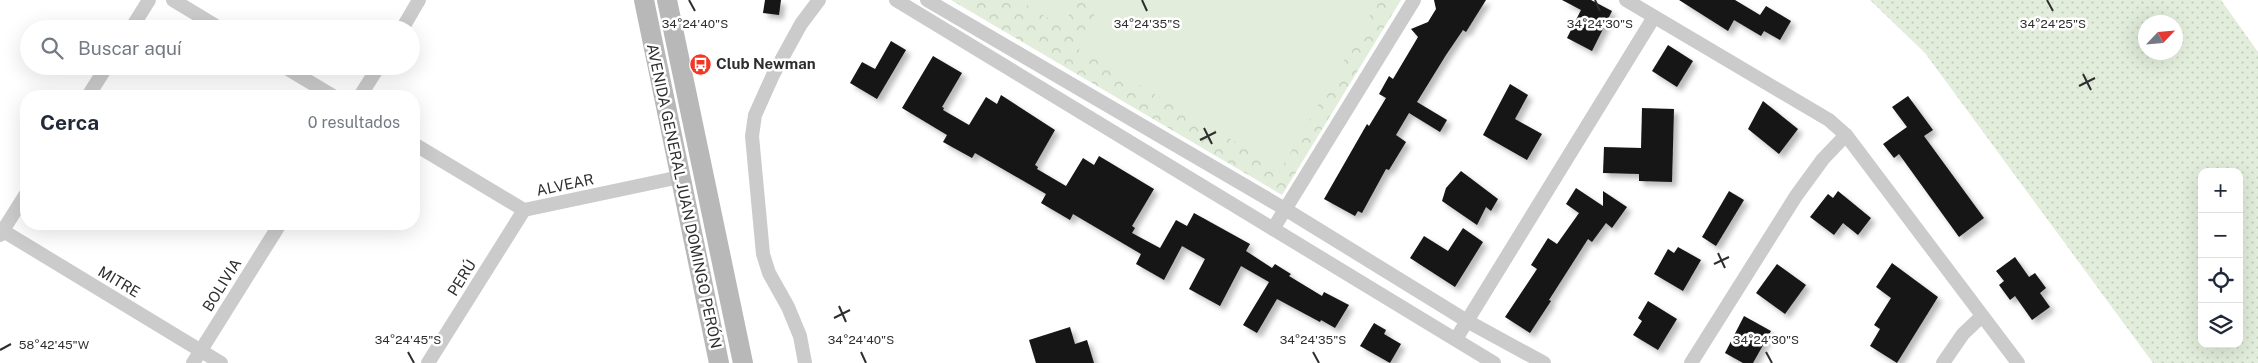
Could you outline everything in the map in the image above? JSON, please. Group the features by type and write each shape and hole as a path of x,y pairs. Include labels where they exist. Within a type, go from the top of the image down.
{"main road":[{"name":"AVENIDA GENERAL JUAN DOMINGO PERÓN","path":"644,0 719,363"},
{"name":"AVENIDA GENERAL JUAN DOMINGO PERÓN","path":"667,0 743,363"}],"street":[{"path":"137,20 149,0"},
{"path":"173,0 206,20"},
{"path":"407,20 419,0"},
{"path":"805,363 800,336 788,307 769,273 763,254 752,136 755,115 773,75 801,24 819,0"},
{"path":"896,0 1494,363"},
{"path":"928,0 1285,209 1467,321 1544,363"},
{"path":"1273,229 1414,0"},
{"path":"1626,0 1829,120 1846,135 2018,363"},
{"path":"1456,339 1654,17"},
{"path":"92,90 101,75"},
{"path":"298,75 323,90"},
{"path":"364,90 373,75"},
{"path":"1692,363 1796,196 1823,159 1846,135"},
{"name":"ALVEAR","path":"420,148 524,210 680,177"},
{"path":"1,232 20,203"},
{"name":"PERÚ","path":"428,363 524,210"},
{"name":"BOLIVIA","path":"192,363 276,230"},
{"name":"MITRE","path":"1,232 221,363"},
{"path":"1943,363 1963,334 1982,316"}],"green space":[{"path":"951,0 1401,0 1282,195"},
{"path":"1019,0 1078,0 1062,27"},
{"path":"1103,0 1379,0 1281,169 1075,47"},
{"path":"1870,0 2221,0 2258,52 2258,363 2153,363 1925,53"}],"building":[{"path":"765,0 781,0 779,15 763,13"},
{"path":"1434,0 1486,0 1466,32 1463,30 1446,55 1417,102 1447,120 1440,132 1409,113 1396,135 1406,142 1389,170 1386,169 1362,213 1358,211 1355,216 1324,199 1367,124 1369,126 1386,98 1379,94 1389,76 1393,79 1418,37 1411,29 1428,22 1436,9"},
{"path":"1562,0 1591,0 1612,11 1592,51 1567,38 1581,10"},
{"path":"1679,0 1735,0 1760,15 1766,6 1791,21 1780,40 1764,31 1761,36 1734,20 1728,31"},
{"path":"891,41 906,50 877,99 850,83 862,62 875,69"},
{"path":"1668,45 1693,61 1677,87 1652,71"},
{"path":"933,56 962,73 942,107 944,108 943,110 969,125 986,97 997,104 1001,95 1055,130 1035,165 1038,167 1037,169 1066,186 1083,158 1094,165 1099,156 1154,189 1132,226 1135,228 1132,233 1160,248 1176,220 1187,226 1194,213 1250,244 1246,251 1272,268 1275,264 1291,274 1289,276 1322,296 1324,292 1349,305 1335,328 1277,299 1257,333 1243,325 1269,282 1241,266 1220,306 1189,289 1205,259 1182,246 1164,280 1136,264 1141,254 1073,214 1070,220 1041,203 1046,194 975,153 972,158 943,142 947,135 902,108"},
{"path":"1510,84 1528,95 1515,119 1542,134 1527,160 1483,135"},
{"path":"1908,96 1933,130 1924,136 1984,218 1959,237 1899,154 1894,158 1883,144 1907,127 1892,107"},
{"path":"1763,101 1798,129 1779,154 1748,129"},
{"path":"1642,108 1674,109 1672,182 1639,181 1639,174 1603,173 1604,147 1641,148"},
{"path":"1461,171 1498,199 1491,211 1486,207 1477,225 1442,201 1446,188"},
{"path":"1576,188 1603,206 1603,191 1627,207 1612,228 1606,223 1592,242 1588,239 1530,333 1505,317 1537,269 1531,265 1548,238 1557,244 1579,213 1566,204"},
{"path":"1729,191 1744,200 1716,246 1702,237"},
{"path":"1838,191 1871,218 1858,235 1843,223 1834,235 1810,217 1828,194 1833,198"},
{"path":"1463,228 1483,242 1455,287 1410,258 1424,236 1448,251"},
{"path":"1678,247 1701,260 1683,291 1654,274 1668,249 1674,253"},
{"path":"2015,257 2029,277 2035,273 2046,288 2040,293 2050,307 2032,320 2015,296 2010,300 1999,285 2004,281 1996,271"},
{"path":"1892,263 1938,297 1897,363 1870,346 1880,329 1874,325 1891,298 1876,287"},
{"path":"1777,264 1806,285 1785,314 1756,293"},
{"path":"1648,301 1677,319 1658,350 1633,335 1642,321 1638,318"},
{"path":"1744,316 1771,331 1753,363 1743,363 1725,353"},
{"path":"1374,323 1386,330 1384,334 1401,344 1390,363 1360,346"},
{"path":"1070,327 1075,344 1087,340 1094,363 1036,363 1029,340"}],"place":[{"name":"Club Newman","path":"700,64"}]}
